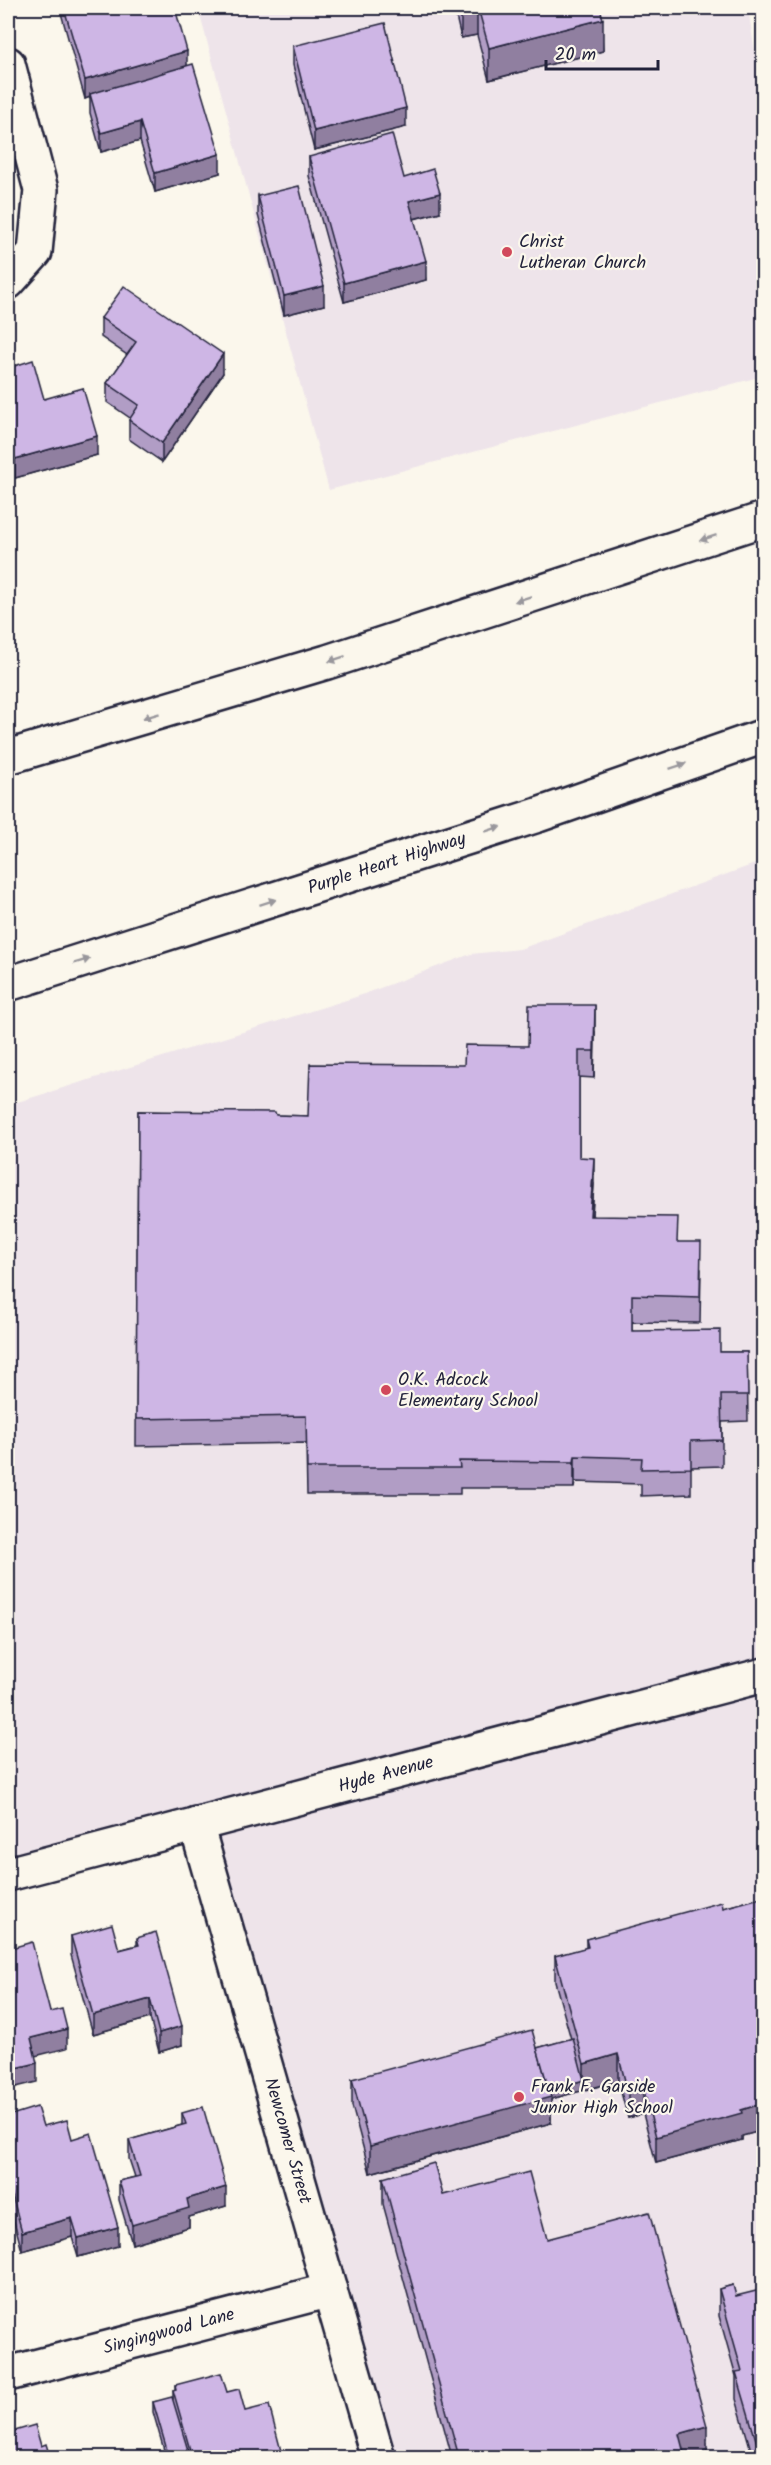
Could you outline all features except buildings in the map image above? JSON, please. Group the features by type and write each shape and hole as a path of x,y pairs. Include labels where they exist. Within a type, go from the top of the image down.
{"main road":[{"path":"8,64 41,190 35,252 8,282"},
{"path":"8,757 327,662 764,519"},
{"name":"Purple Heart Highway","path":"8,984 538,815 764,736"},
{"name":"Hyde Avenue","path":"8,1874 764,1675"},
{"name":"Newcomer Street","path":"196,1824 378,2457"},
{"name":"Singingwood Lane","path":"8,2374 330,2290"}],"shaded area":[{"path":"198,8 748,8 763,104 763,376 329,490"},
{"name":"O.K. Adcock Elementary School","path":"763,861 763,2457 378,2457 196,1825 8,1874 8,1105 356,997 471,954 520,949"}],"place":[{"name":"Christ Lutheran Church","path":"507,252"},
{"name":"O.K. Adcock Elementary School","path":"386,1390"},
{"name":"Frank F. Garside Junior High School","path":"519,2097"}]}
